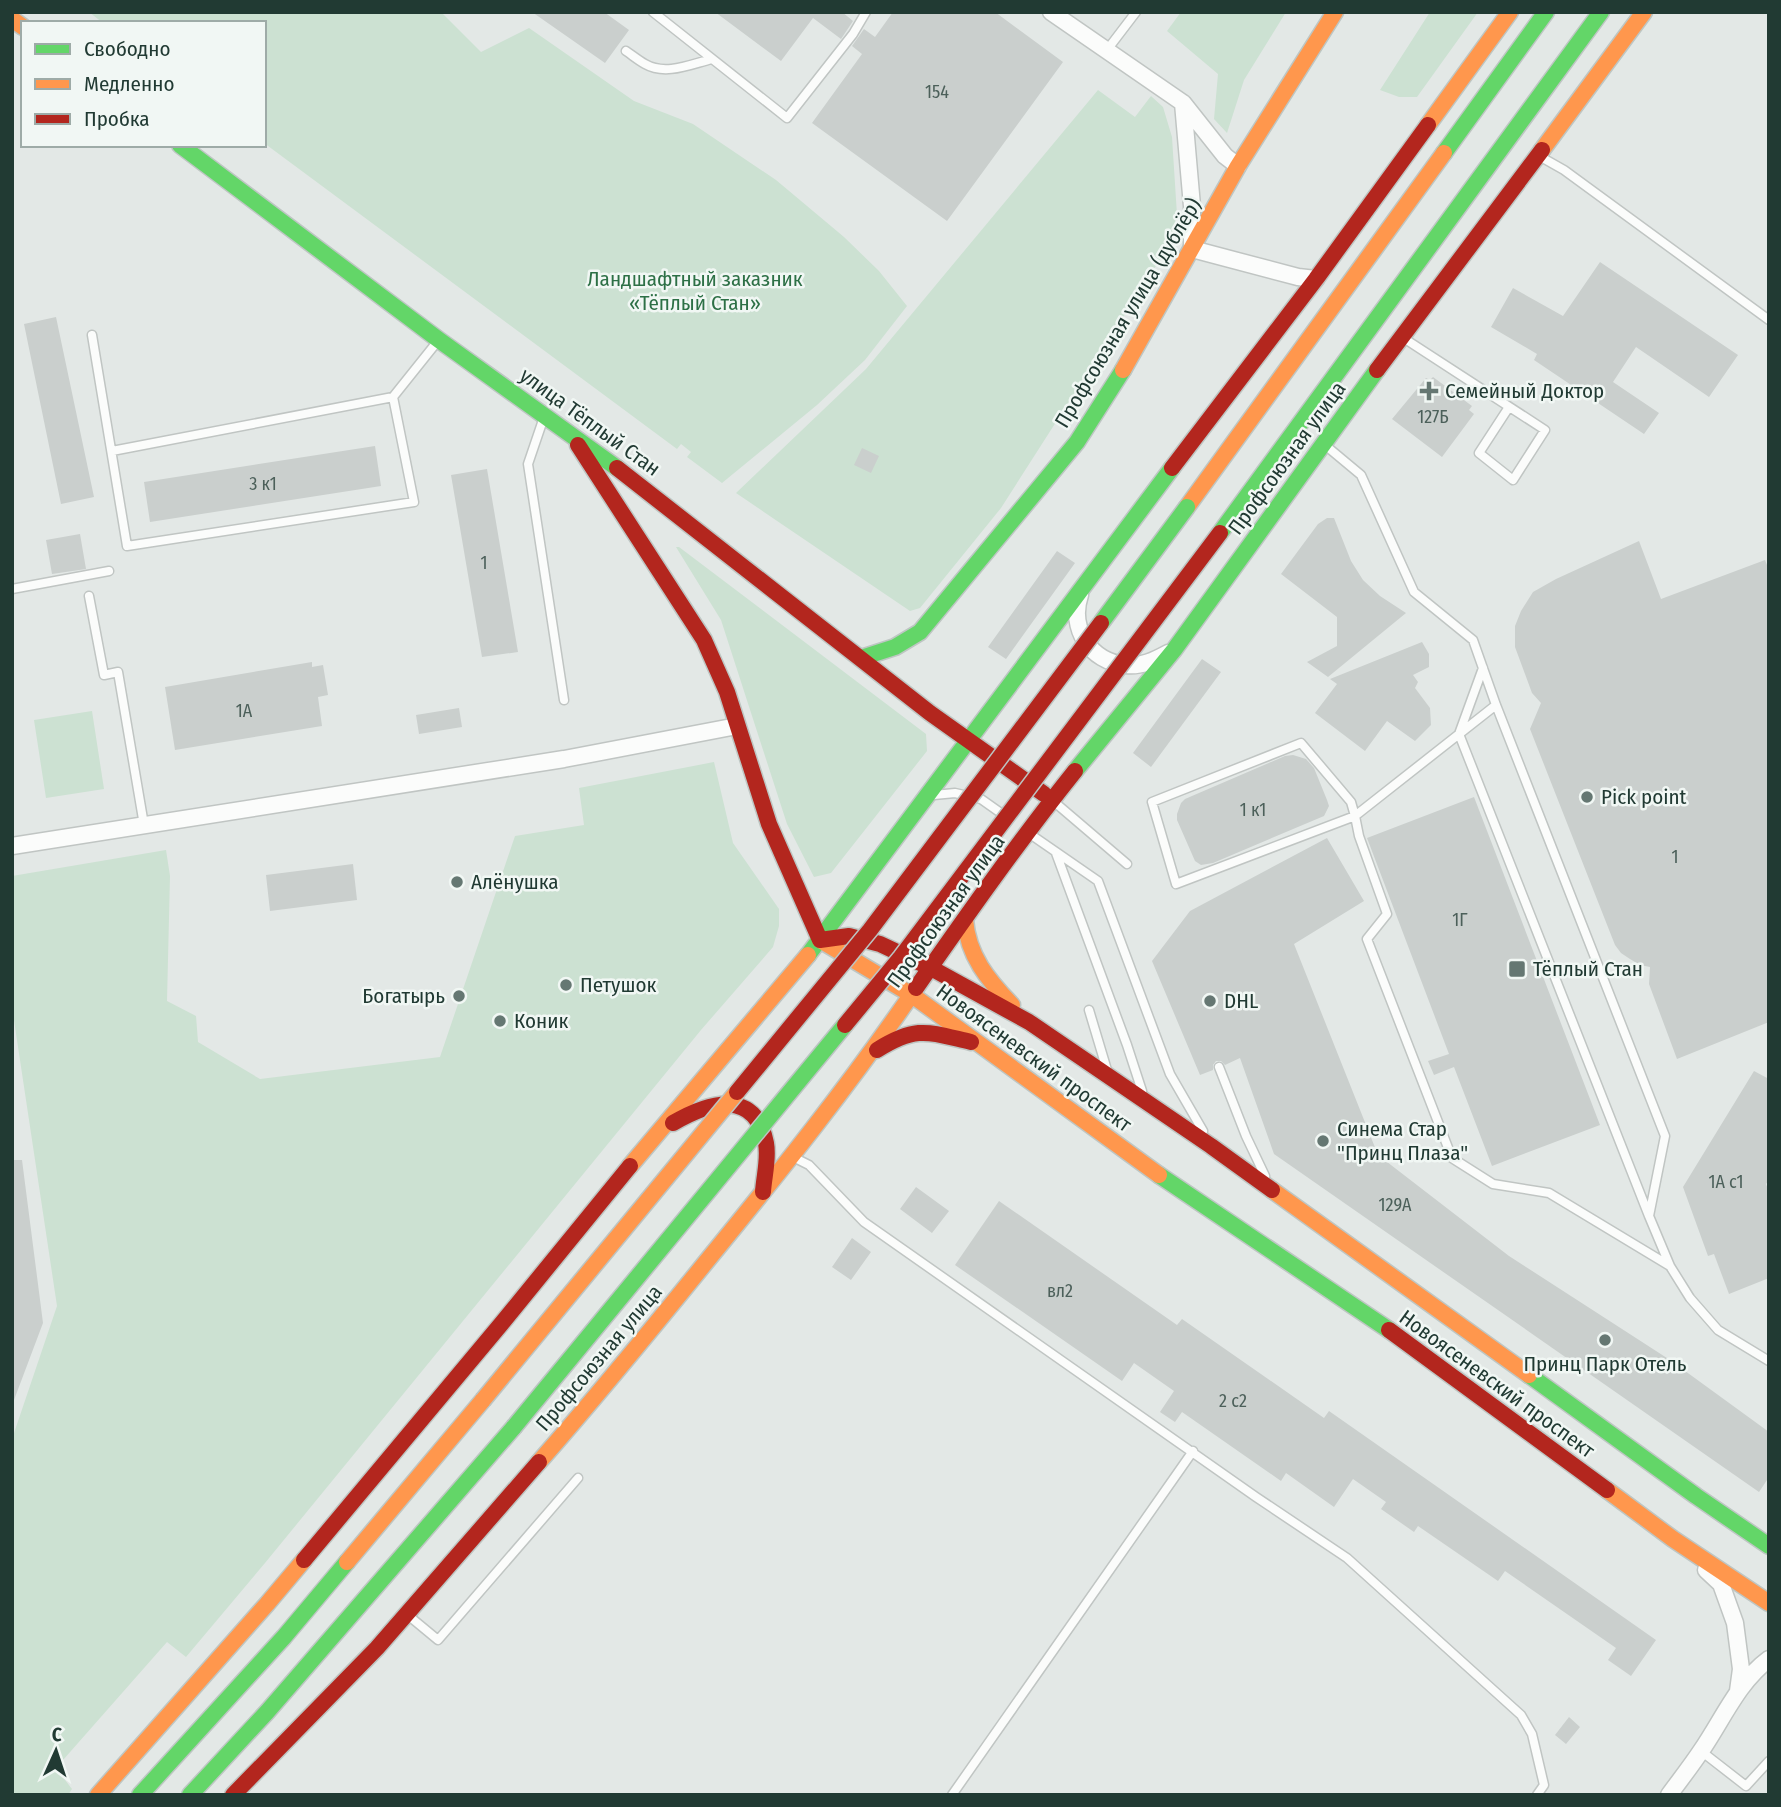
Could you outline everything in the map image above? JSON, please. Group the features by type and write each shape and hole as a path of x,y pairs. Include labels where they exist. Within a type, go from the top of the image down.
{"main road":[{"name":"Профсоюзная улица (дублёр)","path":"861,658 895,647 920,632 1077,442 1128,362 1238,166 1335,12"},
{"path":"98,1795 267,1604 820,940 1083,586 1316,279 1510,12"},
{"path":"139,1795 284,1637 870,930 1187,507 1545,12"},
{"name":"Профсоюзная улица","path":"190,1795 267,1712 514,1427 901,957 1220,533 1601,12"},
{"name":"Профсоюзная улица","path":"233,1795 406,1614 593,1400 792,1157 871,1054 1024,829 1059,805 1323,443 1644,12"},
{"name":"улица Тёплый Стан","path":"183,147 439,340 633,479 930,713 1059,805"},
{"path":"570,434 704,640 727,692 769,824 820,940"},
{"path":"965,919 966,937 981,971 1029,1022"},
{"name":"Новоясеневский проспект","path":"820,940 849,936 880,944 931,968 1029,1022 1212,1146 1696,1496 1764,1539"},
{"name":"Новоясеневский проспект","path":"820,940 912,995 1167,1181 1427,1357 1673,1539 1769,1603"},
{"path":"871,1054 911,1033 940,1035 981,1044"},
{"path":"657,1133 690,1112 707,1106 716,1103 739,1105 758,1120 766,1146 763,1192"}],"street":[{"path":"1051,12 1183,103 1225,156 1238,166"},
{"path":"1183,103 1192,206 1192,250 1298,277 1316,279"},
{"path":"1083,586 1077,602 1076,617 1080,635 1091,649 1107,660 1126,665 1142,664 1174,650"},
{"path":"12,846 564,759 737,726"},
{"path":"1673,1539 1721,1584 1735,1623 1741,1669 1738,1692"},
{"path":"1669,1795 1738,1692 1758,1667 1769,1659"}],"lane":[{"path":"653,12 787,118 853,34 866,12"},
{"path":"1107,50 1136,12"},
{"path":"626,51 646,64 664,69 712,58"},
{"path":"1539,155 1564,170 1769,320"},
{"path":"92,335 127,546 414,502 393,397"},
{"path":"1403,337 1545,430 1513,480 1479,453 1509,407"},
{"path":"113,451 393,397 439,340"},
{"path":"545,414 528,464 564,700"},
{"path":"1323,443 1360,475 1414,592 1473,640 1665,1136 1648,1216"},
{"path":"12,589 109,571"},
{"path":"89,596 104,675 118,672 144,825"},
{"path":"1483,668 1459,734 1648,1216 1670,1266 1690,1298 1718,1329 1769,1361"},
{"path":"1496,705 1355,816 1176,884 1153,802 1300,743 1352,802 1355,816 1359,836 1387,914 1367,939 1452,1158 1493,1184 1549,1194 1670,1266"},
{"path":"927,796 955,793 981,799 1010,819"},
{"path":"1059,805 1127,864"},
{"path":"1024,829 1098,881 1170,1074 1212,1146"},
{"path":"1056,852 1145,1101"},
{"path":"1089,1010 1109,1076"},
{"path":"1219,1067 1246,1136 1271,1189"},
{"path":"792,1157 809,1165 864,1222 1347,1558 1521,1715 1532,1734 1544,1785 1537,1795"},
{"path":"952,1795 1193,1451"},
{"path":"406,1614 438,1640 578,1478"},
{"path":"1701,1751 1745,1786 1769,1761"}],"green space":[{"name":"Ландшафтный заказник «Тёплый Стан»","path":"89,12 441,12 481,52 529,28 634,101 693,124 776,180 844,237 879,271 907,306 865,360 817,405 722,483 687,457 691,452 681,444 677,449 266,144 266,21 100,21"},
{"path":"1181,12 1286,12 1244,80 1227,133 1214,119 1218,74 1167,31"},
{"path":"1430,12 1478,12 1417,97 1399,97 1380,90"},
{"path":"1098,90 1135,117 1151,96 1163,107 1172,137 1177,215 1170,244 1001,508 920,608 910,611 736,493 866,369"},
{"path":"676,547 926,734 927,751 831,873 814,877 787,824 721,620"},
{"path":"92,711 104,789 46,798 34,720"},
{"path":"714,762 733,843 779,909 779,926 773,947 701,1030 186,1657 167,1642 56,1768 72,1789 68,1795 12,1795 12,1439 57,1306 12,1007 12,876 166,850 170,876 167,1001 196,1016 198,1042 260,1079 440,1057 515,836 584,825 579,788"}],"building":[{"path":"532,12 604,12 629,30 605,63"},
{"path":"715,12 842,12 853,21 841,39 813,18 781,61"},
{"path":"893,12 995,12 1063,62 947,221 812,123 862,54 852,46 864,29 875,37"},
{"path":"1600,262 1738,355 1709,397 1636,347 1613,382 1659,413 1644,434 1534,360 1537,354 1491,327 1513,288 1563,316"},
{"path":"56,317 94,497 61,504 24,324"},
{"path":"1433,377 1472,406 1469,410 1474,414 1442,457 1392,419 1426,378 1430,380"},
{"path":"375,446 381,486 150,522 144,482"},
{"path":"862,448 879,456 871,473 854,465"},
{"path":"487,469 518,652 482,657 451,475"},
{"path":"1327,518 1334,518 1351,561 1363,580 1380,596 1406,613 1328,677 1307,662 1337,646 1337,617 1281,574 1318,524"},
{"path":"80,534 86,569 52,574 46,540"},
{"path":"1639,541 1661,599 1765,560 1769,570 1769,1022 1677,1059 1649,984 1650,967 1630,959 1615,945 1530,729 1541,703 1532,693 1515,647 1515,626 1533,592"},
{"path":"1057,551 1075,563 1006,659 988,647"},
{"path":"1422,642 1429,654 1429,667 1413,675 1418,682 1415,688 1430,708 1431,725 1415,741 1387,721 1365,751 1315,713 1337,684 1330,679"},
{"path":"1202,659 1221,672 1151,767 1133,753"},
{"path":"312,662 312,667 323,665 328,695 318,697 322,726 175,750 165,687"},
{"path":"459,708 462,727 419,734 416,715"},
{"path":"1293,755 1306,759 1314,768 1329,806 1324,816 1213,863 1201,865 1195,861 1177,820 1181,803 1285,756"},
{"path":"1474,797 1600,1125 1492,1166 1454,1067 1434,1075 1428,1061 1449,1054 1367,838"},
{"path":"1327,838 1364,901 1294,944 1378,1155 1509,1256 1670,1360 1769,1432 1769,1477 1759,1492 1274,1154 1240,1058 1225,1065 1216,1061 1213,1070 1200,1075 1152,961 1190,911"},
{"path":"353,864 357,900 270,911 266,875"},
{"path":"1754,1071 1769,1079 1769,1180 1766,1184 1769,1192 1769,1278 1729,1294 1714,1254 1708,1256 1683,1187"},
{"path":"12,1160 22,1160 43,1323 14,1400 12,1400"},
{"path":"916,1187 949,1211 932,1233 900,1209"},
{"path":"999,1201 1177,1325 1182,1319 1324,1418 1329,1411 1656,1640 1631,1676 1608,1660 1616,1648 1505,1571 1498,1581 1418,1526 1414,1532 1381,1509 1386,1502 1353,1479 1334,1507 1286,1473 1281,1481 1182,1412 1175,1422 1160,1412 1174,1391 1134,1363 1122,1381 955,1265"},
{"path":"852,1238 871,1252 851,1280 832,1267"},
{"path":"1569,1717 1580,1727 1566,1744 1555,1735"}],"traffic: fast":[{"path":"1444,153 1546,12"},
{"path":"1220,533 1601,12"},
{"path":"183,147 439,340 617,468"},
{"path":"861,658 895,647 920,632 1077,442 1123,370"},
{"path":"1075,771 1174,650 1377,370"},
{"path":"808,955 1172,468"},
{"path":"1101,623 1187,507"},
{"path":"514,1427 845,1025"},
{"path":"1159,1175 1389,1330"},
{"path":"1529,1375 1769,1546"},
{"path":"190,1795 267,1712 514,1427"},
{"path":"140,1795 284,1637 347,1562"}],"traffic: slow":[{"path":"1123,370 1238,166 1335,12"},
{"path":"1428,125 1510,12"},
{"path":"1542,150 1644,12"},
{"path":"12,19 21,26"},
{"path":"1187,507 1444,153"},
{"path":"965,920 970,945 981,967 1012,1005"},
{"path":"820,940 912,995 1159,1175"},
{"path":"630,1166 808,955"},
{"path":"539,1462 644,1338 787,1161 916,988"},
{"path":"483,1400 737,1092"},
{"path":"1272,1190 1529,1375"},
{"path":"347,1562 483,1400"},
{"path":"1607,1490 1673,1539 1769,1603"},
{"path":"98,1795 304,1560"}],"traffic: jam":[{"path":"1172,468 1316,279 1428,125"},
{"path":"1377,370 1542,150"},
{"path":"578,445 704,640 727,692 769,824 820,940"},
{"path":"617,468 930,713 1044,794"},
{"path":"845,1025 901,957 1220,533"},
{"path":"737,1092 870,930 1101,623"},
{"path":"916,988 1075,771"},
{"path":"820,940 849,936 880,944 931,968 1029,1022 1272,1190"},
{"path":"877,1050 903,1037 923,1033 971,1042"},
{"path":"673,1123 701,1110 729,1104 752,1114 760,1125 767,1149 763,1192"},
{"path":"304,1560 630,1166"},
{"path":"1389,1330 1607,1490"},
{"path":"233,1795 377,1648 539,1462"}],"place":[{"name":"Семейный Доктор","path":"1429,391"},
{"name":"Pick point","path":"1587,797"},
{"name":"Алёнушка","path":"457,882"},
{"name":"Тёплый Стан","path":"1517,969"},
{"name":"Петушок","path":"566,985"},
{"name":"Богатырь","path":"459,996"},
{"name":"DHL","path":"1210,1001"},
{"name":"Коник","path":"500,1021"},
{"name":"Синема Стар \"Принц Плаза\"","path":"1323,1141"},
{"name":"Принц Парк Отель","path":"1605,1340"}]}
